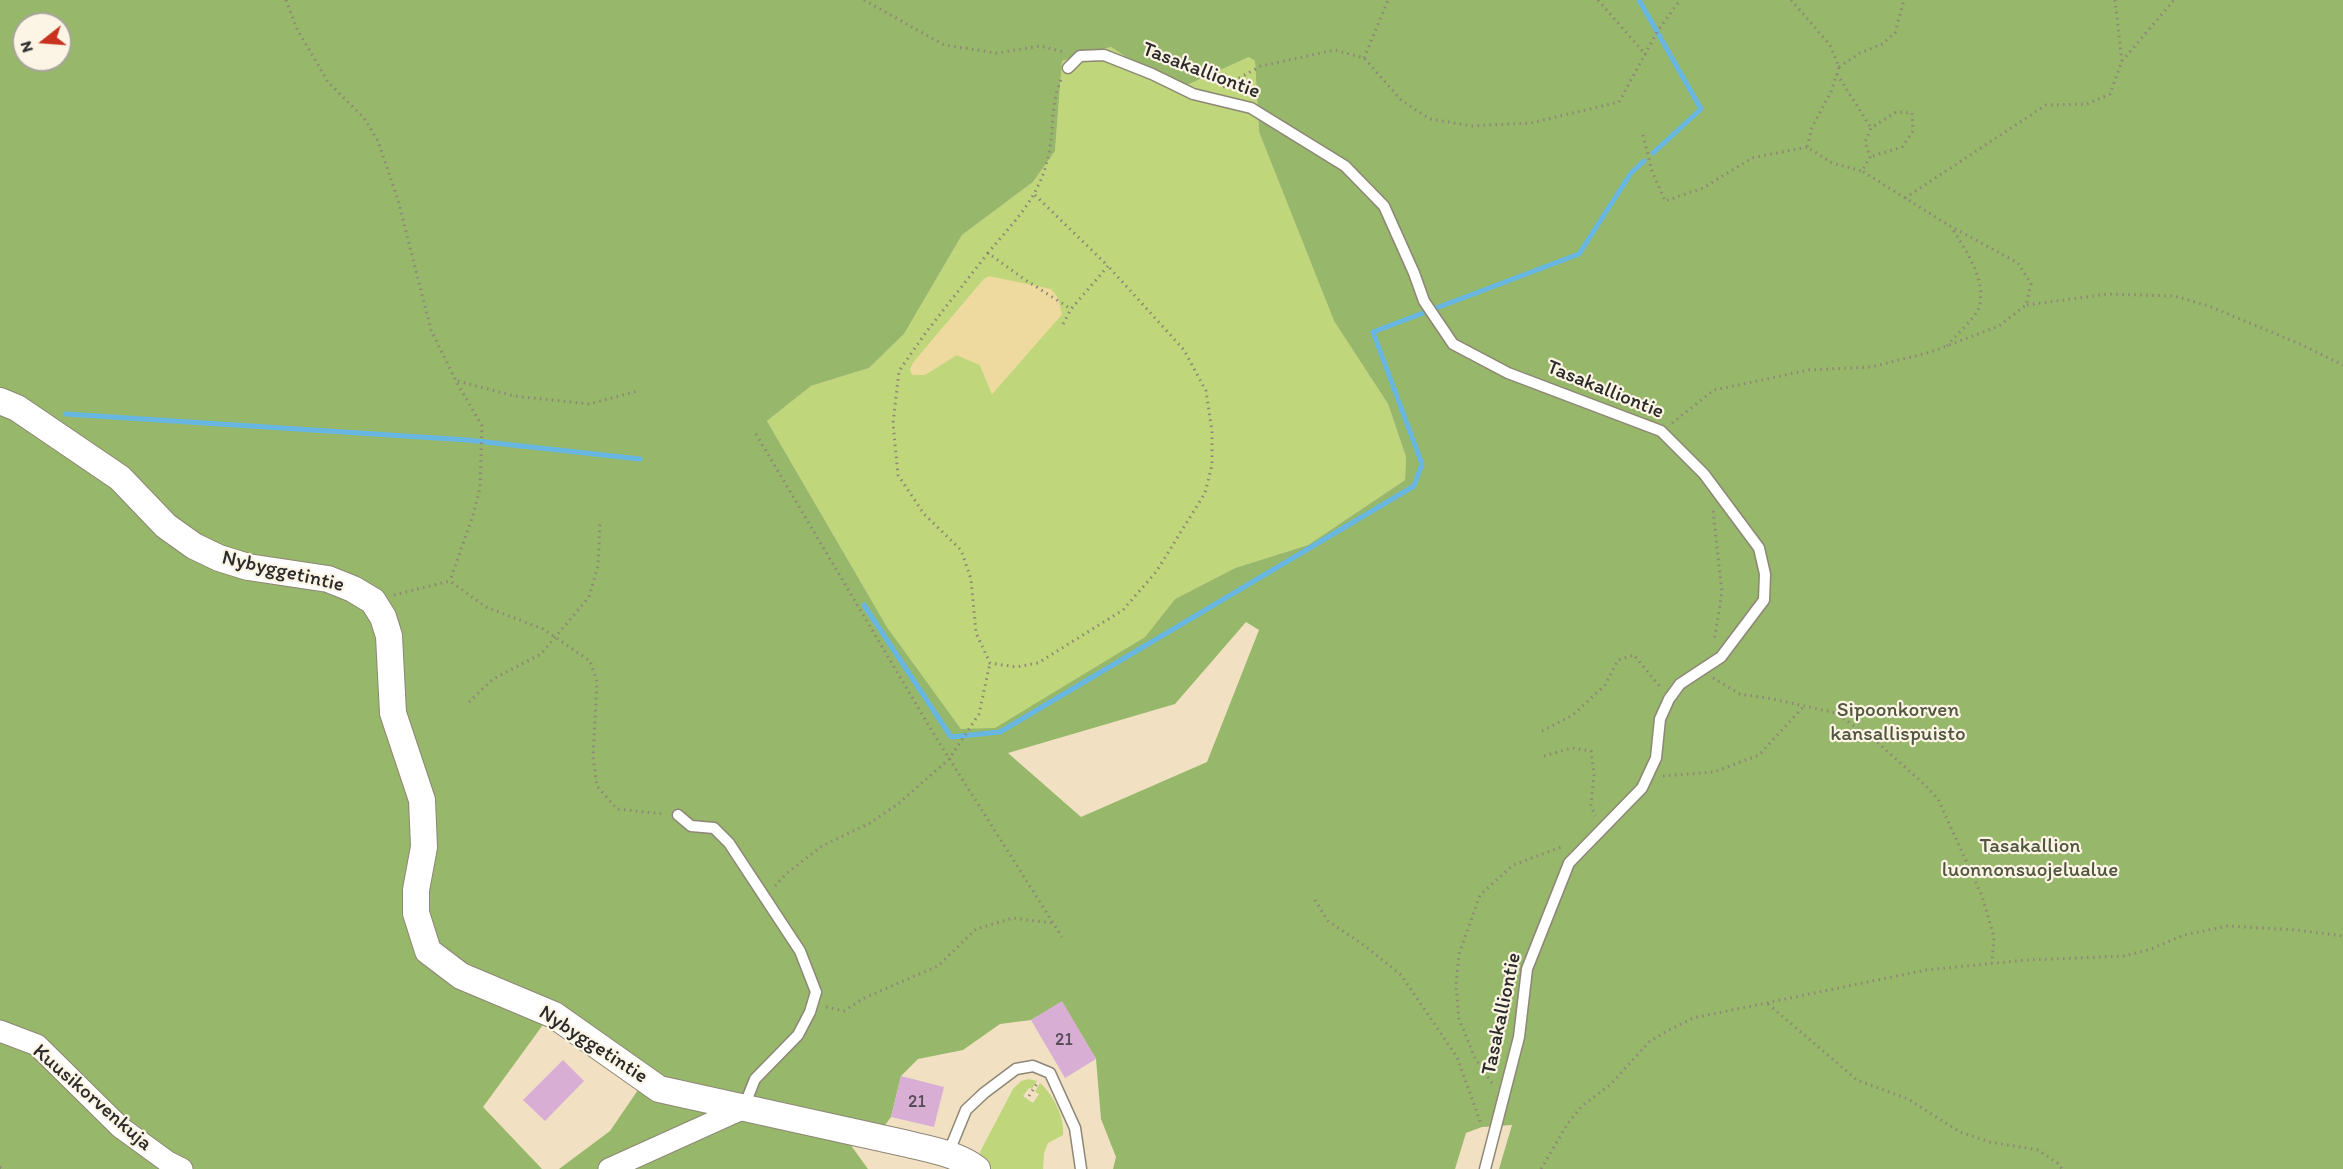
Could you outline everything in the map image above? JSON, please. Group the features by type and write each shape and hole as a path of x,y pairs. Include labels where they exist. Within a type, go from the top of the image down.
{"street":[{"name":"Nybyggetintie","path":"0,401 17,408 120,478 166,526 194,546 219,558 248,567 328,579 353,589 373,601 383,617 389,636 393,712 422,800 424,847 416,890 416,913 428,951 461,976 554,1015 659,1089 948,1154 978,1169"},
{"name":"Kuusikorvenkuja","path":"0,1031 37,1046 120,1127 168,1162 182,1169"},
{"path":"609,1169 742,1109"}],"lane":[{"name":"Tasakalliontie","path":"1080,56 1104,55 1152,74 1192,94 1251,108 1345,166 1383,206 1414,273 1424,301 1453,344 1508,373 1661,431 1704,474 1759,548 1765,574 1764,600 1721,657 1680,684 1669,699 1660,719 1656,758 1642,788 1569,863 1527,969 1520,1037 1485,1169"},
{"path":"1068,68 1080,56"},
{"path":"678,815 691,826 714,828 729,843 800,951 816,992 798,1035 755,1079 742,1109"},
{"path":"948,1154 966,1110 1016,1069 1033,1066 1050,1072 1075,1128 1082,1169"}],"path":[{"path":"286,0 297,29 328,82 364,118 378,141 398,200 431,330 456,381 482,426 480,488 450,581"},
{"path":"864,0 945,45 997,53 1040,46 1080,56"},
{"path":"1364,58 1388,0"},
{"path":"1598,0 1646,55"},
{"path":"1206,96 1261,66 1335,50 1364,58 1401,100 1430,119 1471,126 1531,123 1619,102 1657,32 1680,0"},
{"path":"1791,0 1830,45 1839,67 1832,92 1812,127 1807,147"},
{"path":"1839,67 1860,53 1882,44 1895,33 1904,0"},
{"path":"2115,0 2122,61"},
{"path":"1905,198 2046,105 2087,104 2110,94 2122,61 2174,0"},
{"path":"765,896 787,873 822,846 870,823 898,804 949,759 979,714 990,663 976,633 971,579 961,550 924,514 898,475 894,423 899,371 927,331 1035,195 1042,180 1050,148 1054,94 1068,68"},
{"path":"1837,74 1870,128"},
{"path":"1862,171 1870,157 1902,147 1913,131 1912,113 1896,112 1870,128 1865,142 1870,157"},
{"path":"1643,135 1652,171 1665,201 1703,188 1752,158 1807,147 1832,163 1862,171 1950,226 2018,264 2031,284 2026,305"},
{"path":"990,663 1016,667 1038,663 1123,610 1156,572 1205,493 1212,465 1212,431 1206,392 1184,350 1107,266 1035,195"},
{"path":"1946,347 1978,310 1980,287 1972,260 1950,226"},
{"path":"988,253 1071,309"},
{"path":"1062,326 1071,309 1107,266"},
{"path":"1661,431 1714,390 1809,370 1871,367 1946,347 1999,326 2026,305 2108,294 2174,296 2209,306 2300,344 2343,365"},
{"path":"456,381 514,396 589,404 638,391"},
{"path":"756,434 949,759 1062,937"},
{"path":"1712,484 1722,592 1706,667 1740,694 1836,713 1879,744 1938,799 1982,896 1995,937 1992,963"},
{"path":"469,702 493,679 541,654 590,597 598,565 600,522"},
{"path":"373,601 450,581"},
{"path":"450,581 486,607 543,629 590,661 597,682 593,757 597,786 616,809 678,815"},
{"path":"1542,731 1573,715 1605,685 1618,660 1634,655 1669,699"},
{"path":"1647,777 1714,772 1759,755 1804,706"},
{"path":"1544,756 1572,748 1592,751 1594,775 1591,805 1599,831"},
{"path":"1504,1099 1475,1058 1459,1019 1456,985 1459,954 1480,895 1513,865 1556,848 1590,841"},
{"path":"1315,900 1328,921 1365,946 1401,975 1457,1057 1482,1126 1495,1131"},
{"path":"812,1005 843,1011 864,998 938,966 976,929 1013,918 1053,923"},
{"path":"1541,1169 1568,1123 1582,1106 1611,1084 1649,1042 1667,1030 1693,1018 1926,970 1992,963 2124,956 2151,949 2184,935 2228,926 2297,930 2343,936"},
{"path":"1768,1004 1857,1080 1908,1099 1960,1132 1990,1142 2038,1150 2059,1164 2062,1169"}],"green space":[{"path":"0,0 2343,0 2343,1169 1499,1169 1512,1125 1482,1127 1466,1133 1455,1169 1113,1169 1116,1157 1101,1119 1096,1059 1062,1002 1031,1020 1000,1024 963,1050 918,1059 901,1076 891,1117 882,1129 664,1079 467,967 437,944 427,911 393,612 250,556 222,548 199,537 0,389","holes":["1111,47 1176,90 1249,57 1255,61 1259,132 1334,321 1388,404 1406,457 1405,480 1308,545 1235,568 1175,599 1145,637 995,728 961,729 887,627 767,421 811,386 869,368 904,334 962,235 1033,182 1055,151 1062,61","1246,622 1259,630 1207,762 1081,817 1008,753 1175,704"]},
{"path":"1111,47 1176,90 1249,57 1255,61 1259,132 1334,321 1388,404 1406,457 1405,480 1308,545 1235,568 1175,599 1145,637 995,729 961,729 887,627 767,421 811,386 869,368 904,334 962,235 1033,182 1055,151 1062,61","holes":["984,279 1062,314 992,394 980,365 957,355 910,371 913,363"]},
{"path":"0,413 12,417 113,486 159,534 326,589 365,609 373,622 411,801 414,846 411,936 545,1022 483,1107 542,1169 0,1169"},
{"path":"1029,1079 1037,1081 1032,1089 1029,1088 1023,1096 1033,1103 1039,1094 1035,1092 1040,1083 1057,1107 1062,1121 1063,1135 1048,1143 1044,1153 1043,1169 987,1169 980,1152 1013,1089 1021,1081"},
{"path":"640,1087 721,1115 604,1169 559,1169 610,1131"},
{"path":"732,1118 842,1133 868,1169 613,1169"}],"sand":[{"path":"989,276 1051,289 1058,298 1062,314 992,394 980,365 957,355 925,375 912,375 910,370 913,363"}],"building":[{"path":"1062,1001 1096,1059 1065,1078 1031,1020"},
{"path":"563,1060 584,1081 545,1121 523,1100"},
{"path":"901,1076 944,1087 934,1127 891,1117"}],"waterway":[{"path":"1639,0 1701,109 1653,153"},
{"path":"864,605 951,737 1000,732 1414,486 1422,464 1373,332 1579,254 1631,173 1644,161"},
{"path":"66,414 467,440 640,459"}],"park label":[{"name":"Sipoonkorven kansallispuisto","path":"1898,723"},
{"name":"Tasakallion luonnonsuojelualue","path":"2030,859"}]}
